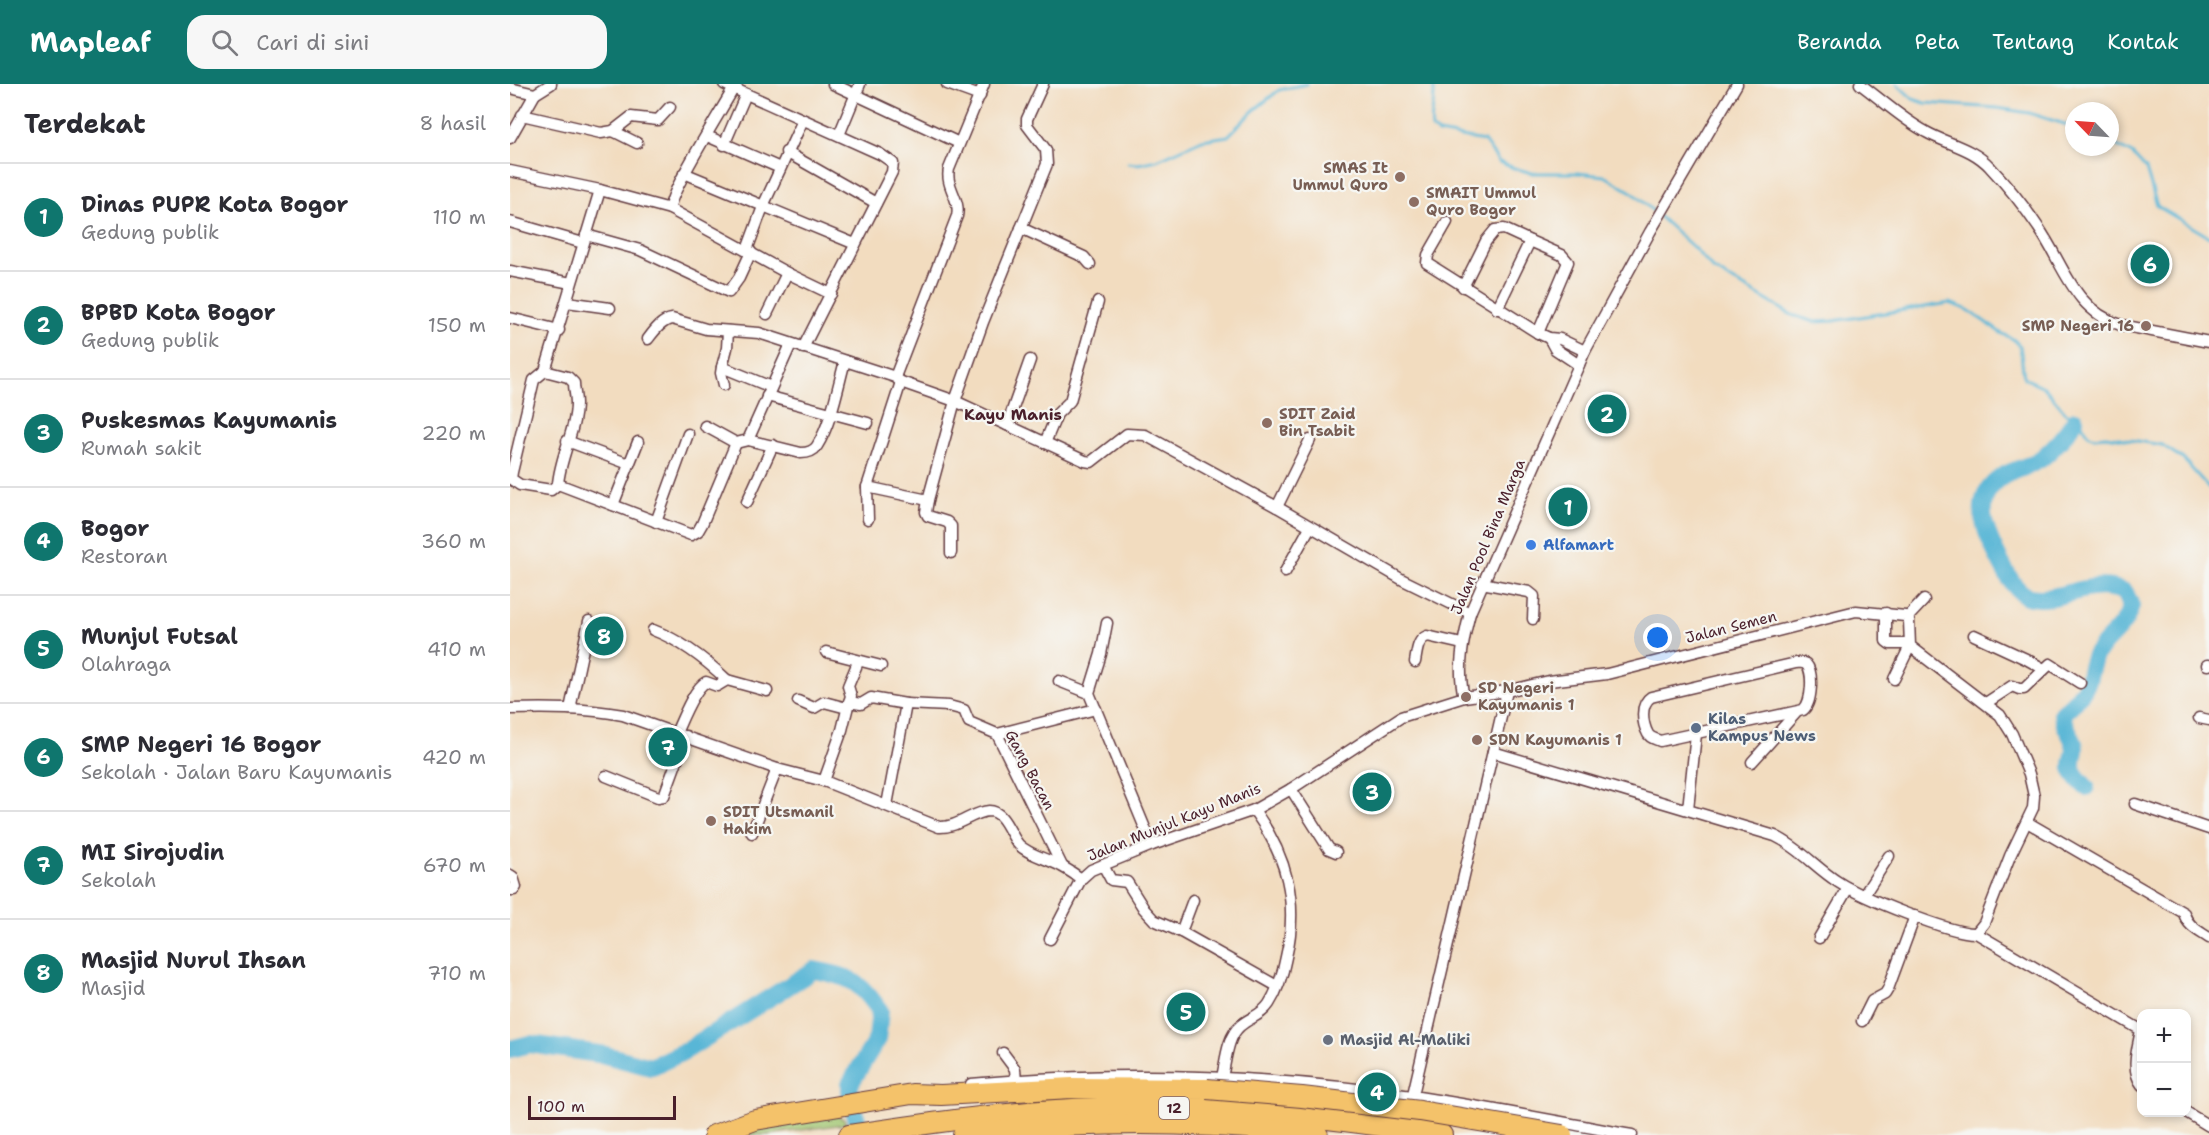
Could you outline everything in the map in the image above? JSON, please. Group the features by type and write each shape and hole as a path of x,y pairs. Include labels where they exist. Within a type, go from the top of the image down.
{"highway":[{"path":"714,1135 755,1120 910,1094 941,1095 1215,1083 1302,1097 1420,1111 1562,1135"},
{"name":"12","path":"851,1135 1056,1110 1152,1107 1226,1110 1345,1121 1403,1132 1443,1135"},
{"name":"12","path":"963,1135 1053,1126 1149,1123 1217,1124 1318,1135"},
{"path":"1047,1135 1152,1132 1192,1135"}],"street":[{"path":"510,138 535,94 550,84"},
{"path":"833,84 858,89 959,143"},
{"path":"947,84 980,96"},
{"path":"868,519 867,487 898,380 957,216 958,206 947,180 949,169 984,84"},
{"path":"951,553 951,526 947,522 928,516 926,512 928,500 955,402 984,321 1047,164 1046,150 1027,125 1027,119 1043,84"},
{"name":"Jalan Pool Bina Marga","path":"1464,697 1461,686 1462,644 1470,613 1585,351 1650,232 1737,84"},
{"path":"1860,84 1927,132 1983,161 2031,216 2078,294 2092,311 2108,321 2121,325 2209,342"},
{"path":"670,209 669,203 684,173 707,136 732,86 887,157 893,163 892,172 803,348"},
{"path":"510,88 535,94"},
{"path":"839,135 858,89"},
{"path":"724,145 746,94"},
{"path":"614,131 631,117 658,120 670,107"},
{"path":"522,115 593,133 614,131 637,143"},
{"path":"510,222 640,250 729,292 739,278 764,204 786,152 803,120"},
{"path":"707,136 780,168"},
{"path":"786,152 876,203"},
{"path":"510,171 600,190 670,209 787,273 831,294"},
{"path":"684,173 764,204 855,244"},
{"path":"545,370 567,377 574,383 576,402 560,466 558,484 551,490 520,485 512,479 534,380 545,370 559,330 600,190"},
{"path":"1447,222 1426,261 1497,309 1538,333 1549,338 1560,339 1585,351"},
{"path":"1021,228 1084,257 1090,264"},
{"path":"1463,287 1486,241 1495,230 1504,229 1562,255 1568,262 1538,333"},
{"path":"1497,309 1530,241"},
{"path":"510,271 572,283"},
{"path":"767,314 787,273"},
{"path":"567,302 610,308"},
{"path":"1045,443 1057,414 1070,401 1098,302"},
{"path":"510,318 559,330"},
{"path":"648,339 660,326 672,319 706,329 759,333 845,361 955,402 1091,462 1127,434 1145,435 1277,507 1403,580 1470,613"},
{"path":"724,385 721,373 727,348 728,331"},
{"path":"1549,338 1555,349 1579,365"},
{"path":"748,440 791,344"},
{"path":"1007,425 1030,360"},
{"path":"705,426 736,443 748,440 809,453 816,447 831,412 845,361"},
{"path":"722,367 769,392 868,423"},
{"path":"656,522 688,434"},
{"path":"1277,507 1310,440"},
{"path":"567,441 629,464"},
{"path":"613,505 638,442"},
{"path":"558,484 691,536 698,531 736,443"},
{"path":"747,502 773,445"},
{"path":"867,487 928,500"},
{"path":"1285,572 1310,527"},
{"path":"1482,584 1530,591 1534,596 1533,619"},
{"path":"1894,679 1909,645 1908,617 1924,600"},
{"name":"Jalan Semen","path":"1507,691 1549,681 1607,674 1856,611 1908,617"},
{"path":"1886,613 1886,641 1890,644 1909,645 2000,715 2029,774 2035,802 2010,856 1984,923 1976,933"},
{"path":"570,709 589,621"},
{"path":"1107,622 1101,654 1089,693 1152,845"},
{"path":"653,630 684,644 727,680 767,691"},
{"path":"1974,635 2026,658 2044,669"},
{"path":"1415,662 1419,644 1424,637 1462,644"},
{"path":"826,652 881,666"},
{"path":"824,781 848,705 850,696 848,686 858,662"},
{"path":"1800,663 1808,667 1812,694 1808,706 1796,712 1696,734 1660,741 1652,738 1647,732 1644,703 1651,697 1800,663"},
{"path":"1986,704 2012,686 2024,689 2052,664 2080,683"},
{"path":"606,776 658,797 664,796 694,694 706,682 717,686 727,680"},
{"path":"1059,681 1089,693"},
{"path":"1403,1132 1507,691 1464,697"},
{"path":"798,701 814,708 824,702 861,704 871,698 906,704 955,707 954,695"},
{"name":"Jalan Munjul Kayu Manis","path":"1050,939 1081,879 1091,870 1152,845 1254,810 1291,789 1401,717 1464,697"},
{"path":"887,805 906,704"},
{"name":"Gang Bacan","path":"955,707 964,710 969,722 997,734 1062,866"},
{"path":"510,709 570,709 623,715 777,769 824,781 939,827 953,825 985,812 994,812 1003,819 1014,840 1022,848 1062,866 1081,879"},
{"path":"997,734 1096,709"},
{"path":"1752,762 1796,712"},
{"path":"1688,809 1696,734"},
{"path":"1492,752 1775,836 1795,846 1848,888 1915,916 1965,932 1976,933 2141,1030 2135,1070 2137,1078"},
{"path":"752,832 777,769"},
{"path":"1291,789 1329,849 1336,852"},
{"path":"2135,804 2209,830"},
{"path":"1215,1083 1231,1038 1240,1026 1263,1013 1274,996 1284,969 1291,931 1292,900 1279,851 1254,810"},
{"path":"2027,822 2184,913 2190,925 2209,938"},
{"path":"1864,895 1889,856"},
{"path":"1103,865 1111,880 1127,882 1154,920 1182,932 1277,986"},
{"path":"510,875 516,886 514,890 510,890"},
{"path":"1819,938 1848,888"},
{"path":"1182,932 1193,900"},
{"path":"1862,1021 1872,1000 1885,994 1888,989 1915,916"},
{"path":"1003,1053 1015,1069 1016,1080"},
{"path":"910,1094 1016,1080 1337,1087 1413,1096 1632,1135"},
{"path":"2191,1116 2209,1126"}],"green space":[{"path":"835,1114 845,1120 845,1124 767,1135 733,1135 762,1127"}],"waterway":[{"path":"1128,163 1138,164 1157,160 1202,140 1228,136 1253,111 1279,90 1307,84"},
{"path":"1433,84 1431,123 1432,129 1438,133 1484,141 1499,162 1532,173 1578,173 1605,176 1633,193 1693,247 1713,269 1792,315 1815,322 1950,303 1968,310 2020,346 2024,378 2044,387 2066,413 2082,424 2088,434 2094,437 2106,436 2162,445 2183,459 2209,488"},
{"path":"1897,84 1913,99 1925,103 1997,108 2029,113 2065,124"},
{"path":"2119,147 2132,154 2146,169 2157,206 2209,237"},
{"path":"2075,420 2042,458 2005,475 1994,483 1983,503 1983,514 1985,525 1999,559 2011,581 2025,595 2042,598 2099,587 2112,588 2125,592 2131,606 2120,627 2095,656 2084,690 2062,713 2074,744 2072,768 2086,787"},
{"path":"510,1049 530,1044 605,1055 651,1067 685,1051 814,970 826,972 853,981 880,1011 877,1039 850,1084 850,1098 858,1123 866,1135"}],"place":[{"name":"SMAS It Ummul Quro","path":"1400,177"},
{"name":"SMAIT Ummul Quro Bogor","path":"1414,202"},
{"name":"SMP Negeri 16 Bogor","path":"2150,264"},
{"name":"SMP Negeri 16","path":"2146,326"},
{"name":"BPBD Kota Bogor","path":"1607,414"},
{"name":"SDIT Zaid Bin Tsabit","path":"1267,423"},
{"name":"Dinas PUPR Kota Bogor","path":"1568,507"},
{"name":"Alfamart","path":"1531,545"},
{"name":"Masjid Nurul Ihsan","path":"604,636"},
{"name":"SD Negeri Kayumanis 1","path":"1466,697"},
{"name":"Kilas Kampus News","path":"1696,728"},
{"name":"SDN Kayumanis 1","path":"1477,740"},
{"name":"MI Sirojudin","path":"668,747"},
{"name":"Puskesmas Kayumanis","path":"1372,792"},
{"name":"SDIT Utsmanil Hakim","path":"711,821"},
{"name":"Munjul Futsal","path":"1186,1012"},
{"name":"Masjid Al-Maliki","path":"1328,1040"},
{"name":"Bogor","path":"1377,1092"}],"district":[{"name":"Kayu Manis","path":"1013,414"}]}
